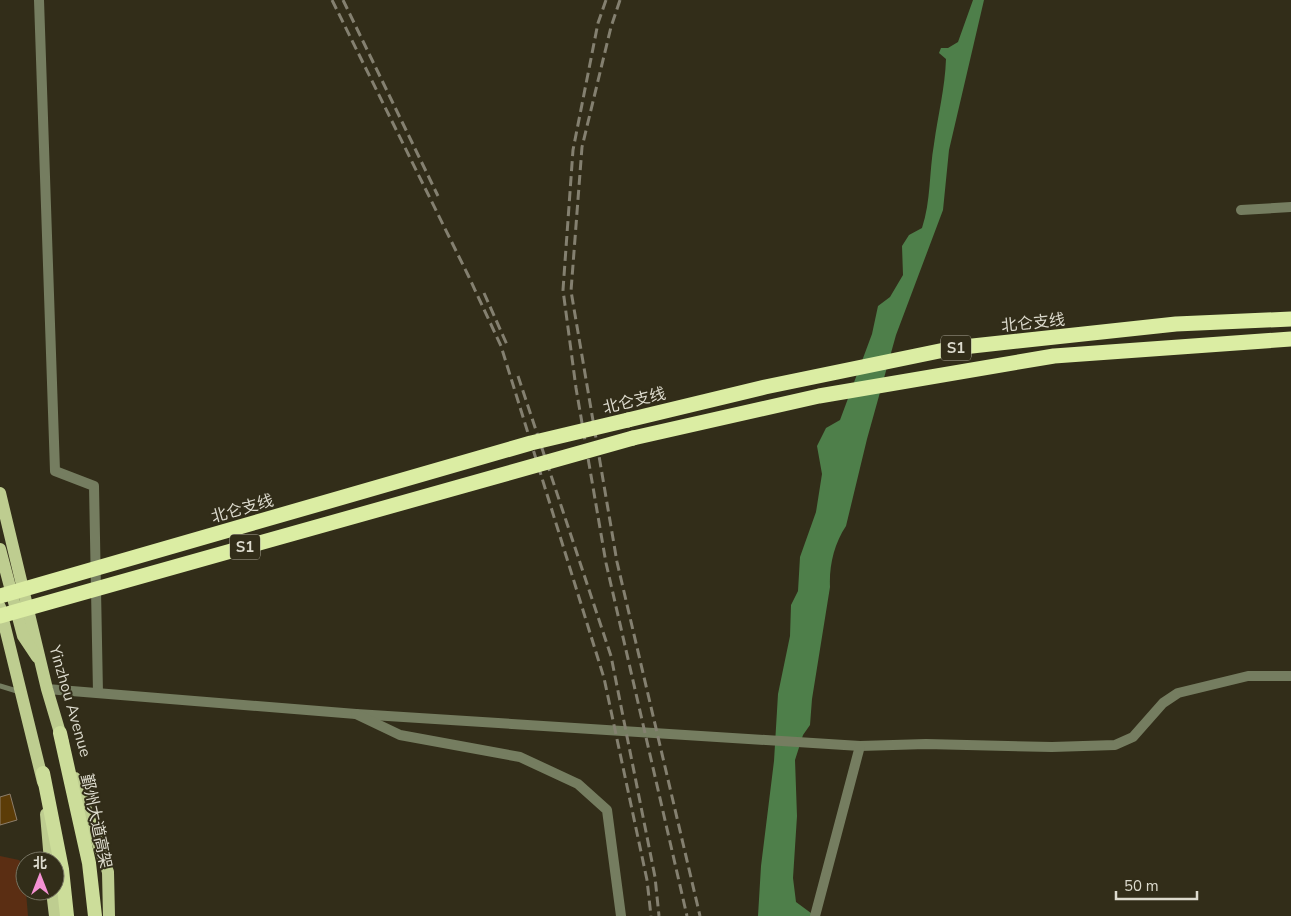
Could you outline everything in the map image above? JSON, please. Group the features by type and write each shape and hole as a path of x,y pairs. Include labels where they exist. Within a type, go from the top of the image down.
{"highway":[{"name":"北仑支线","path":"0,596 531,443 765,387 954,348 1176,324 1291,319"},
{"name":"S1","path":"0,616 633,438 819,396 1054,356 1291,339"},
{"name":"鄞州大道高架","path":"60,733 90,863 95,916"},
{"path":"43,773 62,869 67,916"}],"main road":[{"name":"Yinzhou Avenue","path":"0,493 60,733 108,872 110,916"},
{"path":"0,549 23,636 43,666"},
{"path":"0,607 43,773 49,851"},
{"path":"53,901 55,916"}],"street":[{"path":"39,0 56,471 94,486 98,693"},
{"path":"1241,210 1291,207"},
{"path":"48,690 356,714 860,746 926,744 1052,748 1115,745 1134,736 1163,703 1178,693 1248,676 1291,676"},
{"path":"356,714 400,735 520,757 578,784 607,810 621,916"},
{"path":"815,916 860,746"}],"lane":[{"path":"0,686 21,692"}],"shaded area":[{"path":"973,0 984,0 949,150 943,210 896,335 867,439 846,526 838,540 833,555 830,587 812,699 810,725 803,735 795,760 797,816 793,878 796,902 815,916 758,916 761,866 774,761 778,694 790,636 791,605 798,591 800,557 816,512 822,474 817,446 826,428 840,420 872,334 878,306 890,297 903,275 902,246 909,235 922,228 927,207 932,155 943,91 946,59 939,53 941,48 948,48 958,42"},
{"path":"0,856 15,859 15,901 27,901 28,916 0,916"}],"building":[{"path":"10,794 17,820 0,825 0,797"}],"railway":[{"path":"332,0 468,275 501,346 604,678 647,880 651,916"},
{"path":"343,0 438,196"},
{"path":"606,0 598,23 573,150 563,290 576,388 606,563 687,916"},
{"path":"620,0 611,27 582,147 571,291 617,562 700,916"},
{"path":"484,293 508,347"},
{"path":"518,376 611,656 655,877 659,916"}]}
